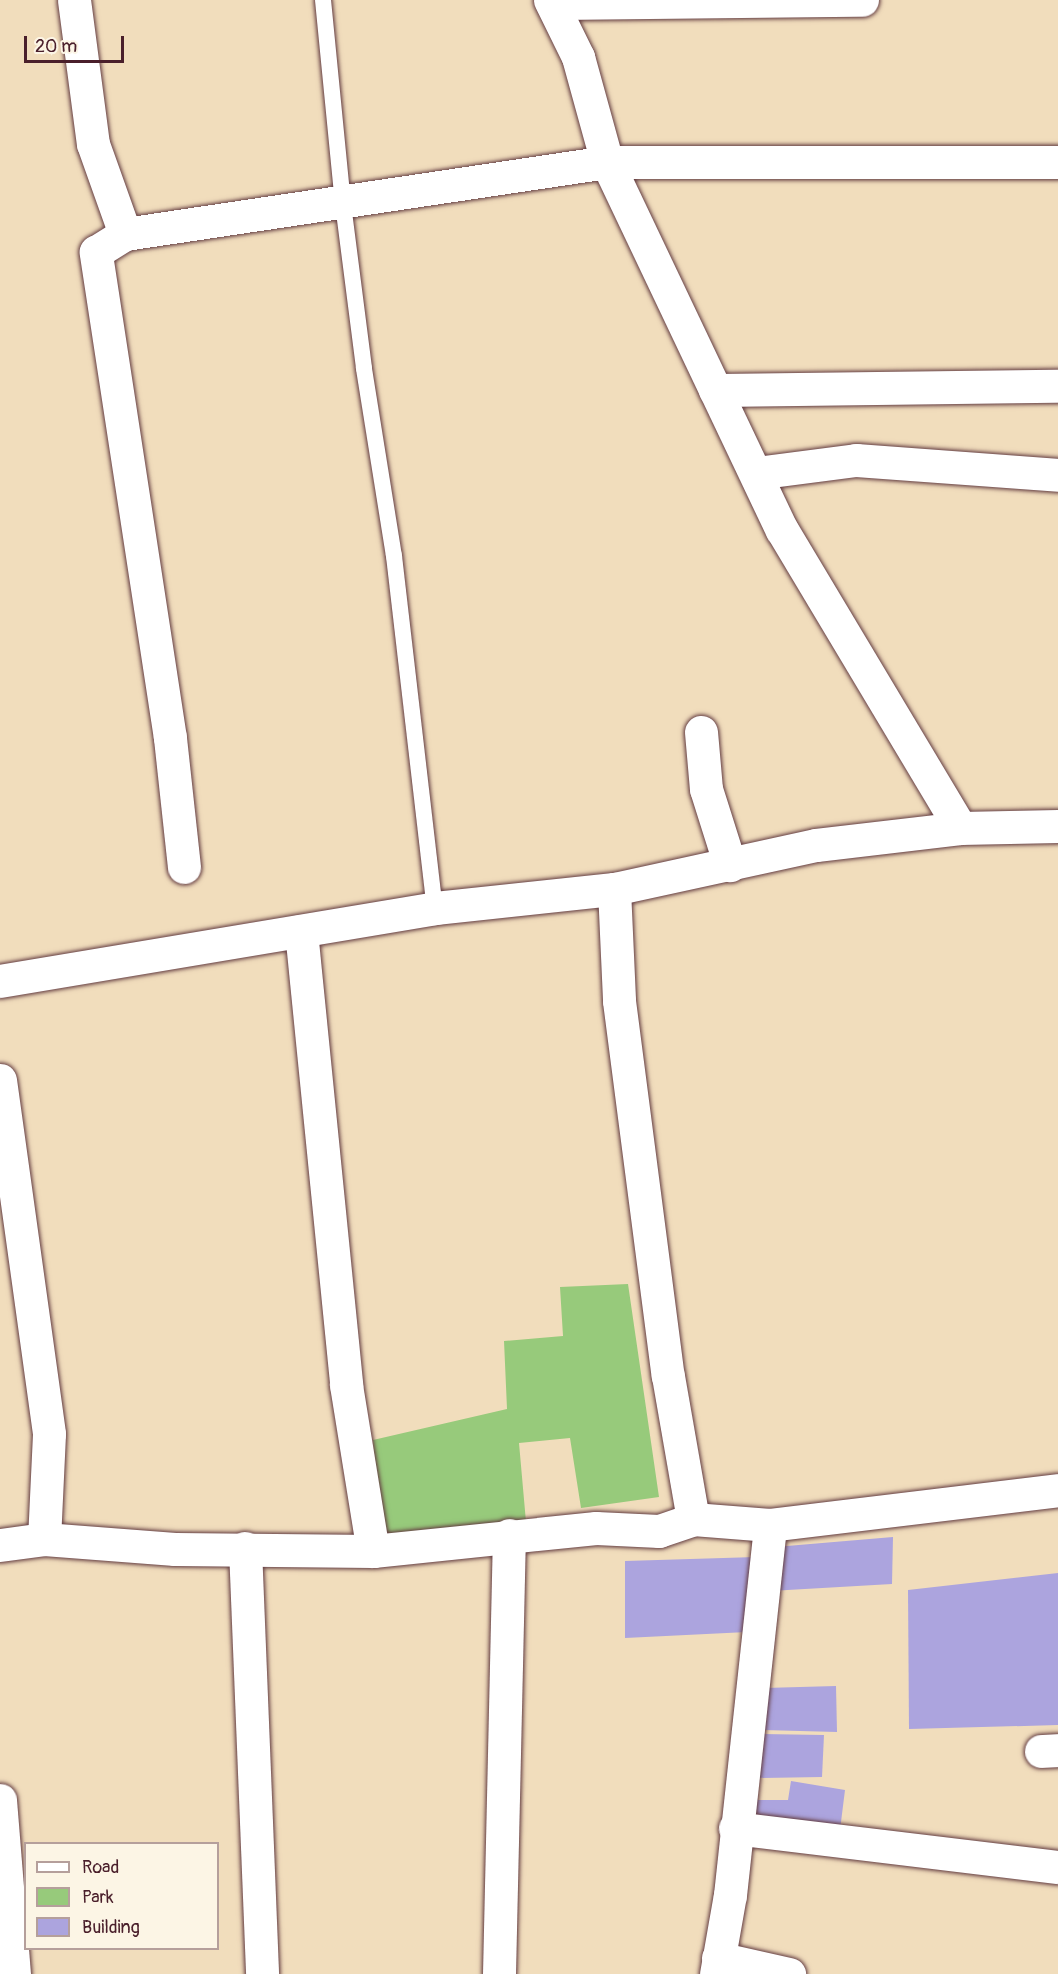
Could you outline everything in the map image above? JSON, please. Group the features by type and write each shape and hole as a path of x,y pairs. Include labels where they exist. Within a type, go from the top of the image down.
{"street":[{"path":"74,0 93,144 125,234"},
{"path":"862,0 551,2 578,57 607,162 782,530 960,828"},
{"path":"184,867 170,738 96,252 125,234 226,217 344,204 607,162 1058,162"},
{"path":"716,390 1058,386"},
{"path":"756,474 856,460 1058,475"},
{"path":"701,732 706,789 730,866"},
{"path":"0,981 435,908 614,889 730,866 816,844 960,828 1058,826"},
{"path":"614,889 619,1000 668,1376 693,1519"},
{"path":"301,932 346,1385 372,1551"},
{"path":"0,1080 49,1434 44,1539"},
{"path":"0,1545 44,1539 175,1548 372,1551 509,1535 596,1528 659,1531 693,1519 770,1525 1058,1490"},
{"path":"770,1525 735,1827 730,1895 717,1966 789,1974"},
{"path":"499,1974 509,1535"},
{"path":"245,1548 262,1974"},
{"path":"0,1800 14,1974"},
{"path":"735,1827 1058,1867"}],"lane":[{"path":"323,0 364,369 394,556 435,908"}],"green space":[{"path":"628,1284 659,1497 581,1508 570,1438 519,1443 526,1522 382,1538 373,1440 507,1409 504,1341 563,1336 560,1287"}],"building":[{"path":"893,1537 892,1584 770,1591 775,1547"},
{"path":"756,1557 747,1632 625,1638 625,1561"},
{"path":"1058,1573 1058,1725 909,1729 908,1590"},
{"path":"836,1686 837,1732 763,1730 764,1688"},
{"path":"759,1734 824,1735 822,1777 755,1778"},
{"path":"791,1781 845,1790 839,1838 753,1828 755,1800 788,1800"}]}
